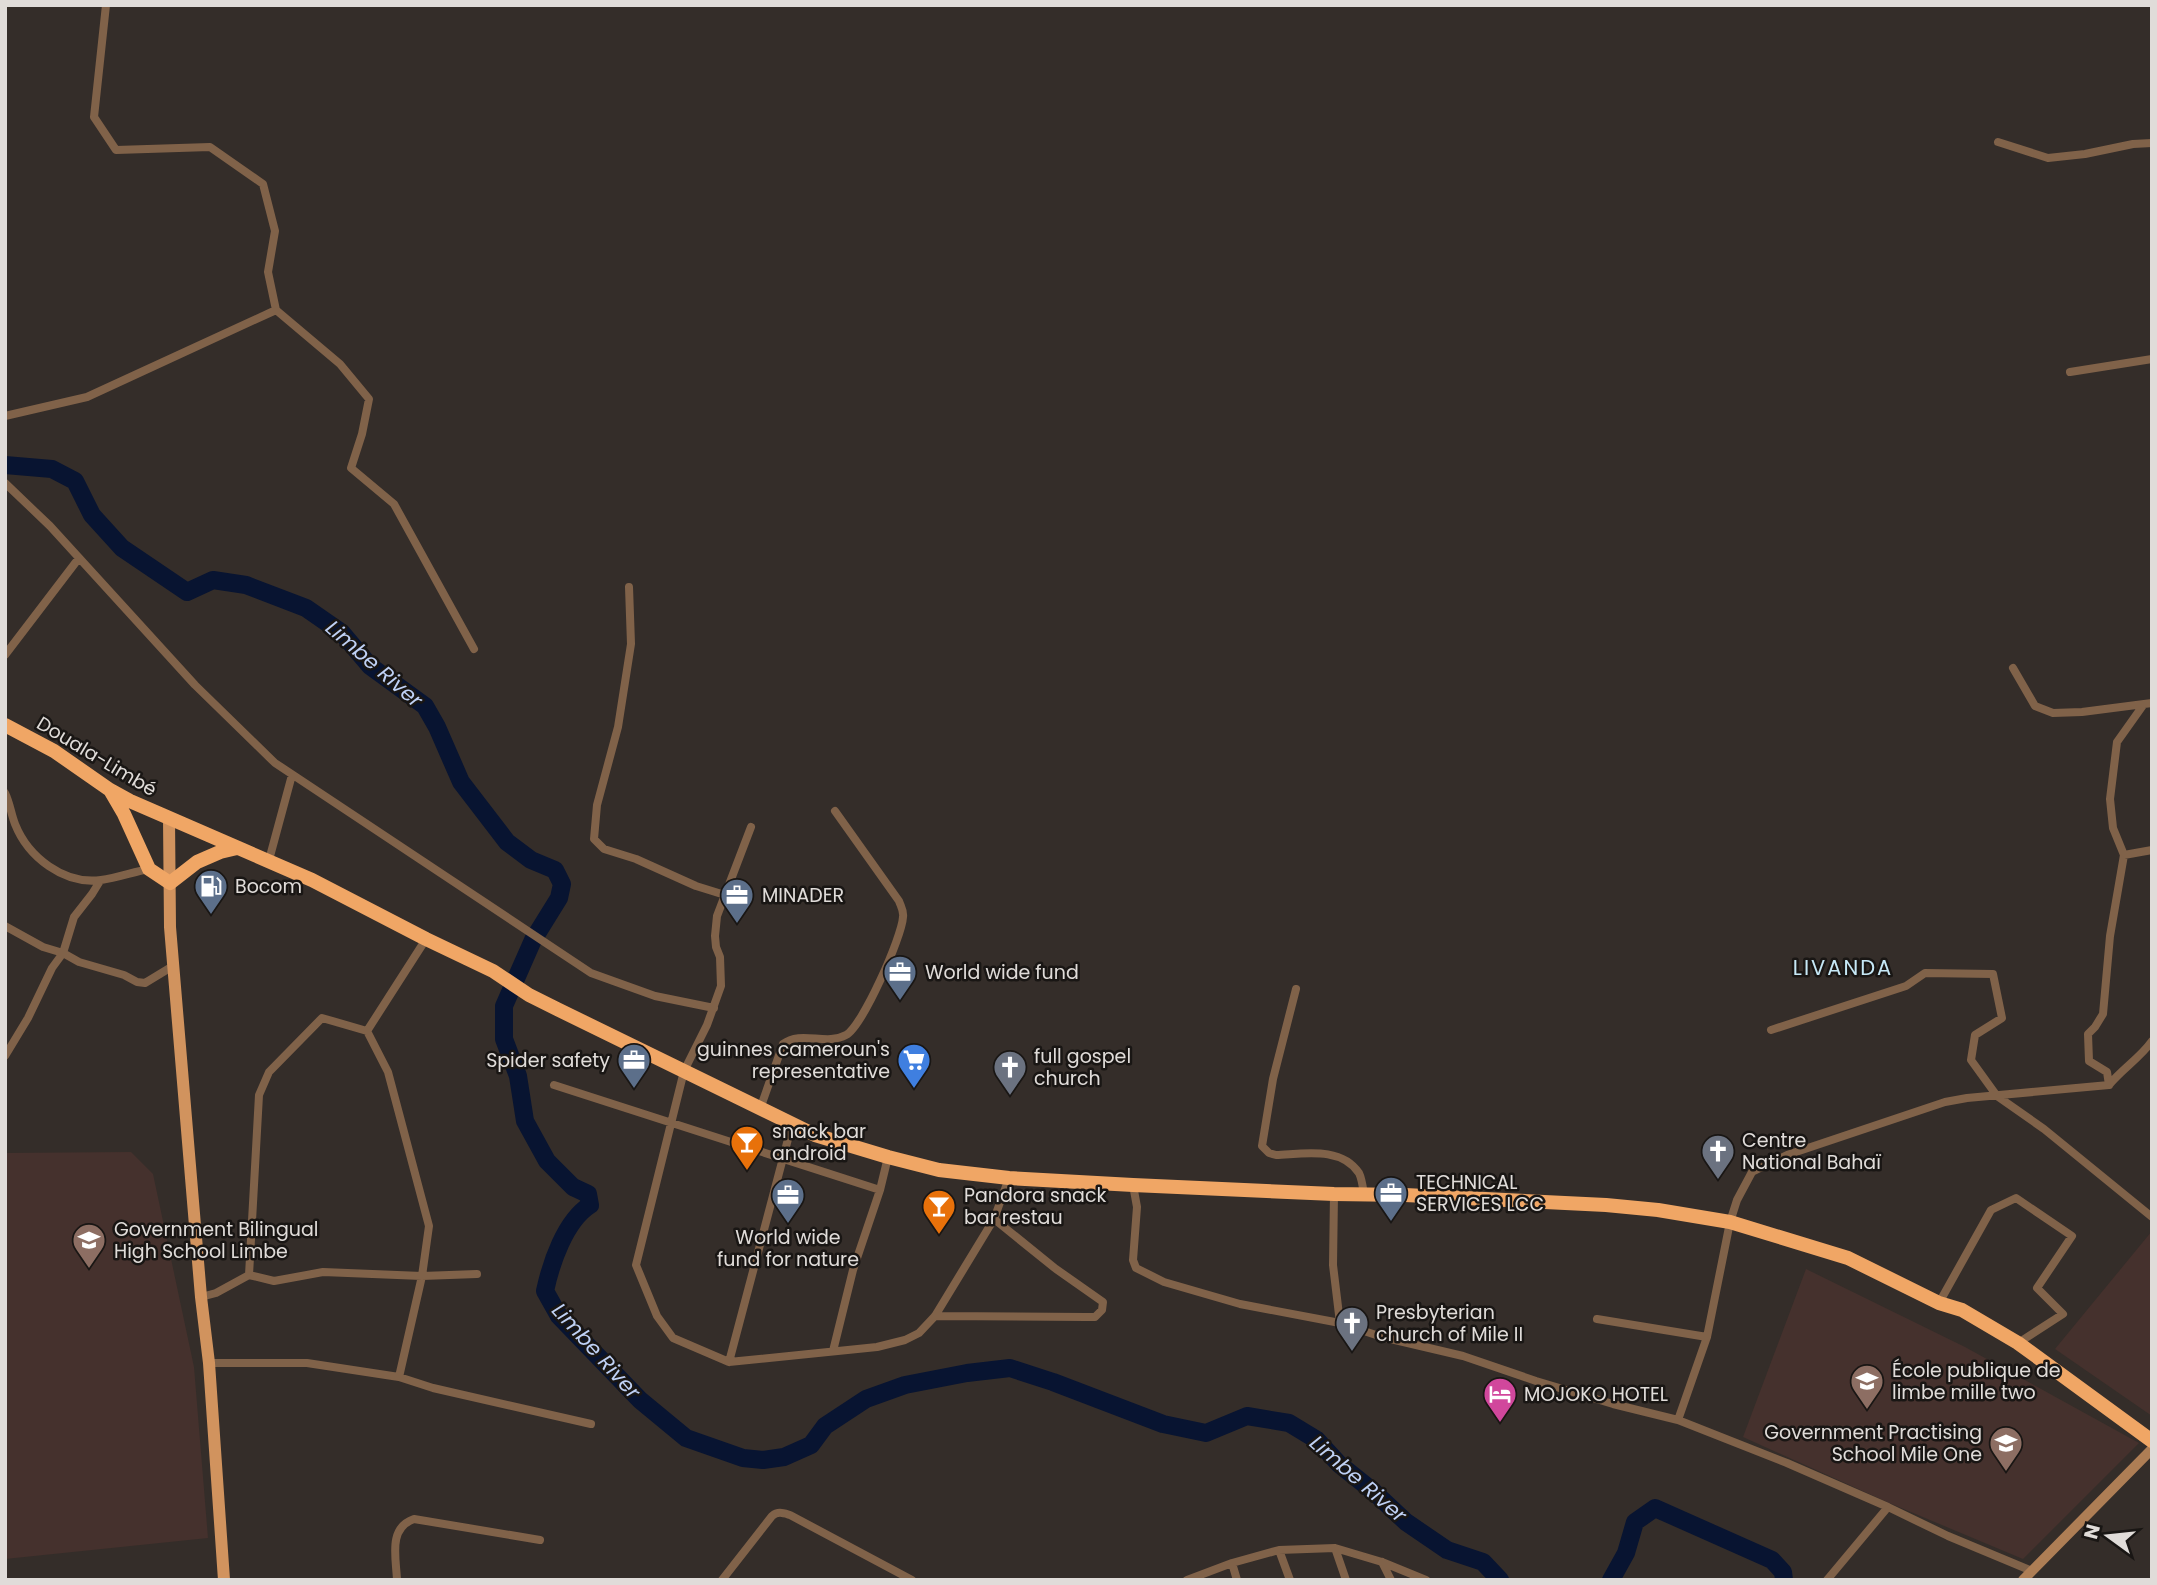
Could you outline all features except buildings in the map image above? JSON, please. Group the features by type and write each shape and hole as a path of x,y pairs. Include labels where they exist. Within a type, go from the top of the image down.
{"highway":[{"name":"Douala-Limbé","path":"5,725 54,751 110,790 169,819 312,880 493,971 529,995 815,1135 939,1170 1009,1178 1606,1205 1658,1210 1730,1222 1848,1258 1939,1303 1962,1310 2018,1343 2152,1441"},
{"path":"110,790 149,869 170,883 197,862 237,848"}],"main road":[{"path":"169,819 173,967 209,1363 224,1580"}],"street":[{"path":"106,5 94,117 116,150 210,147 263,184 275,231 268,272 276,310 340,364 369,399 351,468 394,505 474,649"},
{"path":"1998,142 2048,158 2152,143"},
{"path":"5,416 87,397 276,310"},
{"path":"2070,372 2152,359"},
{"path":"5,483 50,526 195,685 292,775 592,973 655,996 714,1008"},
{"path":"5,655 79,558"},
{"path":"629,587 631,644 618,727 597,805 594,839 604,849 725,895"},
{"path":"2012,668 2035,706 2053,713 2148,704"},
{"path":"2109,1085 2107,1072 2090,1060 2088,1034 2103,1014 2110,936 2124,855 2113,828 2110,799 2117,742 2148,704"},
{"path":"269,860 292,775"},
{"path":"5,793 15,824 26,844 58,872 70,877 100,881 149,869"},
{"path":"760,1109 783,1044 789,1039 803,1037 830,1040 849,1034 858,1024 901,930 903,911 899,901 835,811"},
{"path":"751,827 717,916 715,936 722,969 721,986 714,1008 684,1071 637,1255 637,1272 657,1316 673,1338 729,1362 877,1347 905,1340 919,1333 935,1317 994,1219 1009,1178"},
{"path":"2124,855 2152,850"},
{"path":"5,1056 28,1018 52,968 63,953 74,917 100,881"},
{"path":"5,926 43,947 137,982 145,983 173,967"},
{"path":"367,1031 426,939"},
{"path":"1771,1030 1906,986 1925,972 1993,974 2002,1018 1975,1035 1971,1060 1997,1096 2044,1129 2152,1217"},
{"path":"1296,989 1273,1079 1262,1146 1269,1153 1276,1155 1326,1154 1347,1161 1360,1175 1364,1195"},
{"path":"249,1275 259,1096 269,1072 322,1018 367,1031 388,1072 429,1226 422,1276 399,1377"},
{"path":"1678,1420 1707,1337 1730,1222 1737,1200 1755,1169 1787,1155 1945,1102 2109,1085 2152,1041"},
{"path":"554,1085 880,1190"},
{"path":"729,1362 792,1124"},
{"path":"832,1351 853,1270 880,1190 888,1157"},
{"path":"1133,1185 1137,1207 1133,1260 1136,1268 1164,1282 1240,1304 1340,1323 1382,1337 1463,1356 1613,1404 1678,1420 1710,1431 2032,1571"},
{"path":"1334,1194 1333,1265 1340,1323"},
{"path":"1939,1303 1991,1209 2016,1198 2073,1236 2037,1288 2063,1314 2018,1343"},
{"path":"935,1317 1095,1317 1102,1310 1103,1302 1056,1269 994,1219"},
{"path":"201,1297 216,1293 249,1275 274,1281 323,1272 422,1276 477,1273"},
{"path":"1597,1319 1707,1337"},
{"path":"209,1363 307,1363 399,1377 433,1388 591,1424"},
{"path":"2023,1580 2152,1449"},
{"path":"1827,1580 1888,1507"},
{"path":"722,1580 776,1513 790,1514 912,1580"},
{"path":"397,1580 398,1528 405,1521 414,1518 540,1540"},
{"path":"1335,1548 1346,1580"},
{"path":"1186,1580 1279,1550 1335,1548 1382,1562 1426,1580"},
{"path":"1279,1550 1290,1580"},
{"path":"1382,1562 1391,1580"},
{"path":"1232,1563 1237,1580"}],"shaded area":[{"name":"Government Bilingual High School Limbe","path":"131,1152 153,1174 194,1367 208,1538 5,1559 5,1153"},
{"path":"2152,1231 2152,1416 2055,1349"},
{"path":"1806,1269 1965,1347 2139,1443 2023,1559 1743,1437"}],"waterway":[{"name":"Limbe River","path":"5,465 52,469 75,481 92,515 122,548 187,592 213,580 246,585 306,608 342,633 370,666 425,706 461,782 507,842 531,860 555,870 562,884 559,898 533,940 504,1006 504,1039 518,1076 525,1121 547,1161 573,1187 588,1194 590,1205 566,1232 555,1256 545,1291 559,1316 640,1400 686,1438 743,1458 763,1460 784,1457 811,1445 825,1426 866,1399 905,1385 1010,1368 1163,1424 1206,1433 1247,1416 1289,1423 1317,1440 1339,1464 1406,1522 1447,1550 1483,1562 1500,1580"},
{"name":"Limbe River","path":"1611,1580 1626,1553 1635,1522 1655,1508 1772,1560 1783,1572 1784,1580"}],"place":[{"name":"Bocom","path":"211,916"},
{"name":"MINADER","path":"737,925"},
{"name":"World wide fund","path":"900,1002"},
{"name":"Spider safety","path":"634,1090"},
{"name":"guinnes cameroun's representative","path":"914,1090"},
{"name":"full gospel church","path":"1010,1097"},
{"name":"snack bar android","path":"747,1172"},
{"name":"Centre National Bahaï","path":"1718,1181"},
{"name":"TECHNICAL SERVICES LCC","path":"1391,1223"},
{"name":"World wide fund for nature","path":"788,1225"},
{"name":"Pandora snack bar restau","path":"939,1236"},
{"name":"Government Bilingual High School Limbe","path":"89,1270"},
{"name":"Presbyterian church of Mile II","path":"1352,1353"},
{"name":"École publique de limbe mille two","path":"1867,1411"},
{"name":"MOJOKO HOTEL","path":"1500,1424"},
{"name":"Government Practising School Mile One","path":"2006,1473"}],"district":[{"name":"LIVANDA","path":"1843,968"}]}
